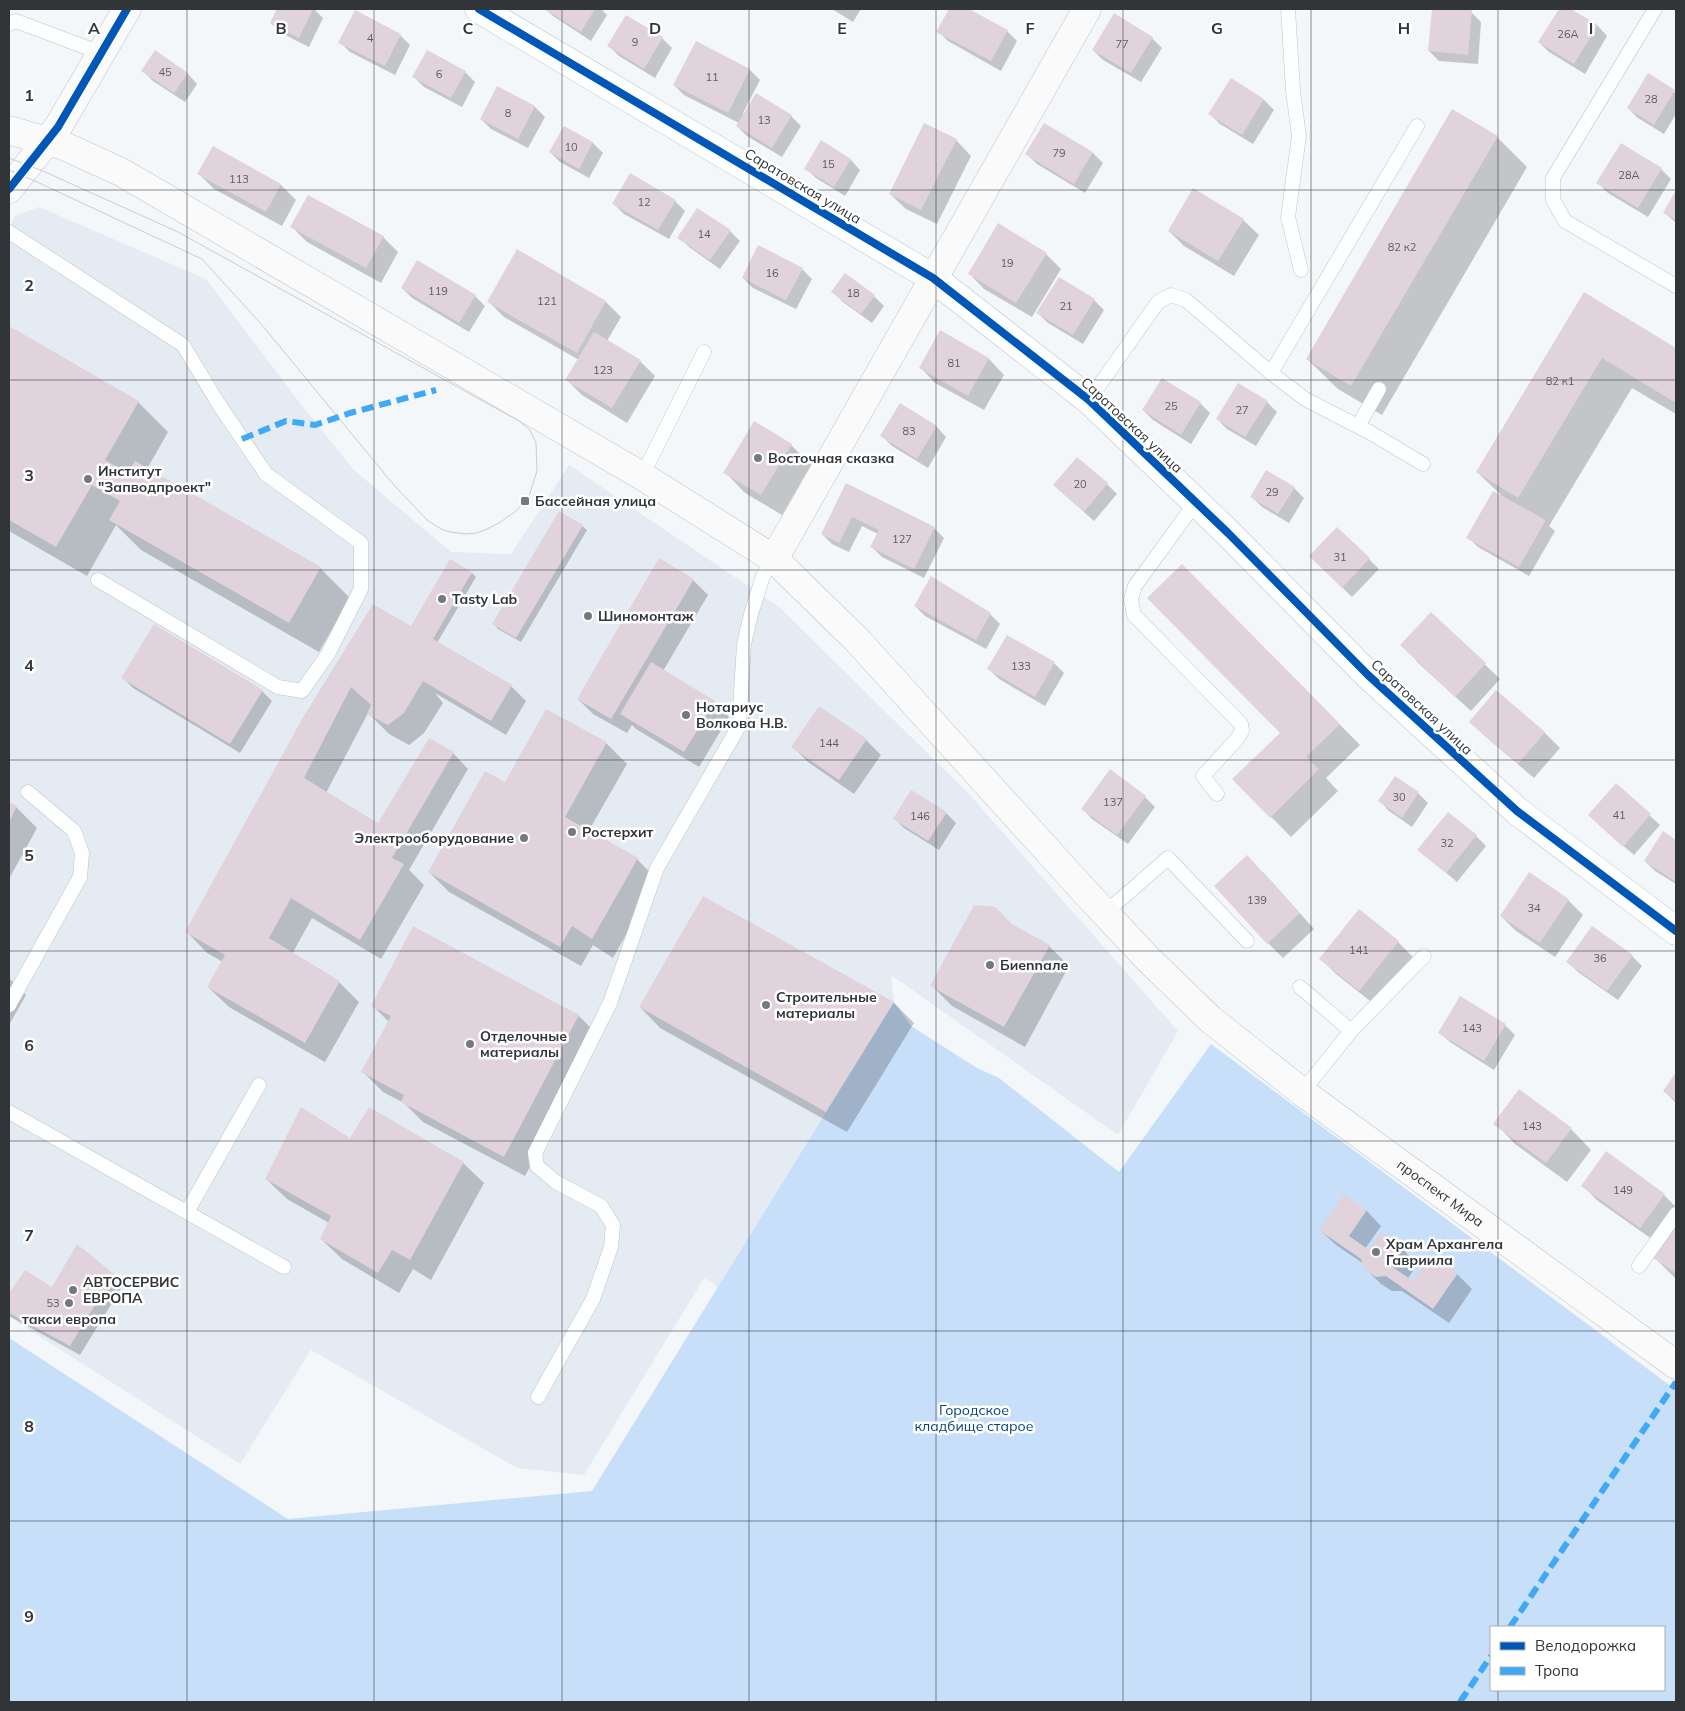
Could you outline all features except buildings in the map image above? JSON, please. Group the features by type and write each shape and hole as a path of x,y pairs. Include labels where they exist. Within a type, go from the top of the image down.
{"main road":[{"path":"9,189 58,127 128,9"},
{"path":"774,559 933,278 1078,12"},
{"name":"проспект Мира","path":"9,130 64,146 121,172 642,476 774,559 857,640 1105,913 1148,959 1210,1019 1302,1092 1676,1365"}],"street":[{"name":"Саратовская улица","path":"479,9 933,278 1088,400 1196,502 1368,675 1517,811 1676,931"}],"lane":[{"path":"1288,9 1293,92 1299,136 1288,216 1301,270"},
{"path":"1655,9 1553,178 1553,200 1565,221 1676,286"},
{"path":"11,21 101,53"},
{"path":"1271,373 1418,126"},
{"path":"9,232 183,345 218,403 266,474 361,543 361,589 328,654 302,691 278,687 98,580"},
{"path":"1088,400 1158,302 1171,295 1186,300 1271,373 1305,399 1358,426 1424,464"},
{"path":"642,476 704,352"},
{"path":"1358,426 1380,389"},
{"path":"1196,502 1136,586 1131,599 1134,615 1241,724 1242,732 1237,740 1203,776 1218,794"},
{"path":"538,1397 593,1299 610,1247 613,1225 601,1206 556,1182 537,1166 535,1153 610,1003 656,868 739,726 744,644 763,576 774,559"},
{"path":"9,1005 80,877 82,853 74,830 28,792"},
{"path":"1105,913 1168,858 1247,941"},
{"path":"1302,1092 1351,1031 1424,956"},
{"path":"1300,986 1351,1031"},
{"path":"187,1212 259,1085"},
{"path":"9,1112 284,1266"},
{"path":"1640,1266 1676,1214"}],"shaded area":[{"path":"39,207 206,279 303,407 354,470 451,552 511,554 569,465 779,607 968,793 1178,1031 1118,1135 891,975 894,1002 718,1287 704,1278 584,1475 517,1468 311,1350 240,1464 9,1317 9,227 15,216"}],"green space":[{"name":"Городское кладбище старое","path":"894,1002 911,1026 977,1068 999,1078 1119,1172 1211,1044 1676,1390 1676,1702 9,1702 9,1338 288,1519 592,1491"}],"tram line":[{"path":"9,158 43,171 178,232 519,421 530,430 536,443 537,471 529,496 516,511 499,523 477,533 466,534 441,529 427,520 393,484 262,325 202,259 9,170"}],"marked path":[{"path":"242,439 286,421 315,425 350,413 436,390"},
{"path":"1511,1626 1676,1382"},
{"path":"1460,1702 1490,1657"}],"cycle path":[{"path":"9,189 58,127 127,9"},
{"path":"479,9 933,278 1089,400 1228,533 1368,675 1517,811 1676,931"}],"place":[{"name":"Восточная сказка","path":"758,458"},
{"name":"Институт \"Запводпроект\"","path":"88,479"},
{"name":"Бассейная улица","path":"525,501"},
{"name":"Tasty Lab","path":"442,599"},
{"name":"Шиномонтаж","path":"588,616"},
{"name":"Нотариус Волкова Н.В.","path":"686,715"},
{"name":"Ростерхит","path":"572,832"},
{"name":"Электрооборудование","path":"524,838"},
{"name":"Биеnnале","path":"990,965"},
{"name":"Строительные материалы","path":"766,1005"},
{"name":"Отделочные материалы","path":"470,1044"},
{"name":"Храм Архангела Гавриила","path":"1376,1252"},
{"name":"АВТОСЕРВИС ЕВРОПА","path":"73,1290"},
{"name":"такси европа","path":"69,1303"}]}
